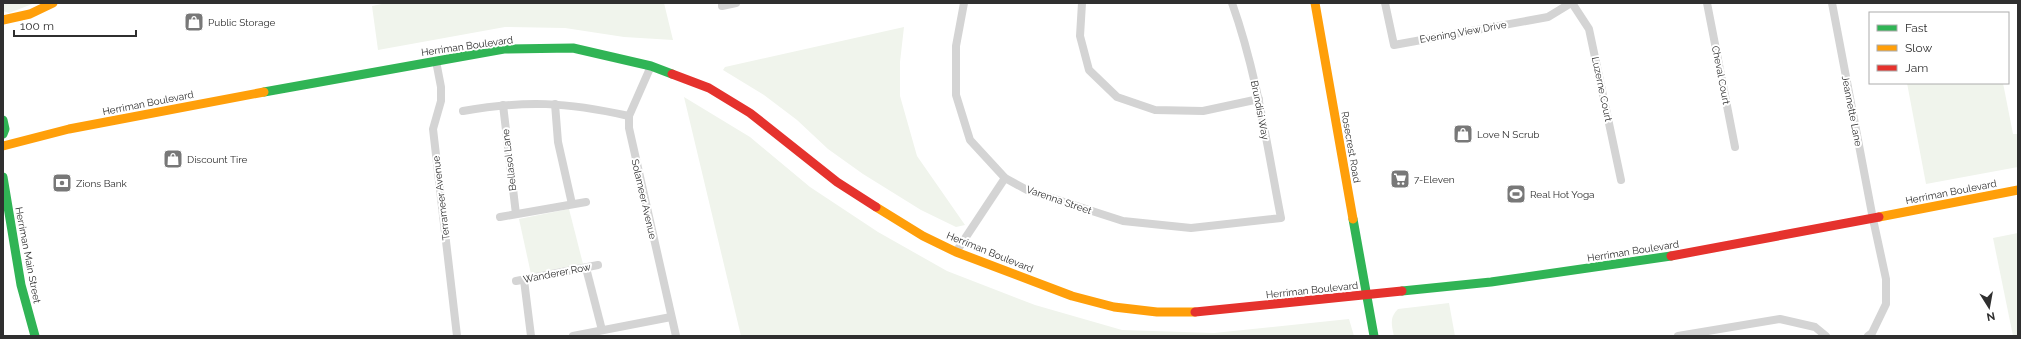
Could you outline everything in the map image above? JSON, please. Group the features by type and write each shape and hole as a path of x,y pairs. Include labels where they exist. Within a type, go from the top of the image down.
{"main road":[{"path":"3,20 30,14 53,3"},
{"name":"Rosecrest Road","path":"1315,3 1374,336"},
{"name":"Herriman Boulevard","path":"3,146 69,129 504,49 573,48 651,66 709,88 750,113 837,182 923,236 956,252 1072,296 1114,307 1157,312 1206,312 1580,270 1702,252 2018,190"},
{"path":"3,120 5,129 3,134"},
{"name":"Herriman Main Street","path":"3,177 21,285 35,336"}],"street":[{"path":"722,4 736,3"},
{"name":"Varenna Street","path":"964,3 956,46 956,95 970,140 1005,178 1027,190 1123,221 1191,228 1281,218"},
{"path":"1082,3 1080,36 1089,70 1117,97 1155,110 1203,111 1259,99"},
{"name":"Brundisi Way","path":"1232,3 1246,41 1259,99 1281,218"},
{"name":"Evening View Drive","path":"1385,3 1394,45 1548,17 1572,3"},
{"name":"Luzerne Court","path":"1572,3 1590,29 1621,180"},
{"name":"Cheval Court","path":"1706,3 1735,147"},
{"name":"Jeannette Lane","path":"1832,3 1872,219 1886,278 1886,304 1872,333 1868,336"},
{"name":"Terrameer Avenue","path":"436,61 441,87 441,100 433,129 457,336"},
{"name":"Solameer Avenue","path":"651,66 629,116 629,128 634,156 676,336"},
{"path":"555,104 558,142 572,204"},
{"path":"463,111 503,105 555,104 588,107 629,116"},
{"name":"Bellasol Lane","path":"503,105 516,214"},
{"path":"956,252 1005,178"},
{"path":"500,217 586,202"},
{"name":"Wanderer Row","path":"531,336 520,281 598,265"},
{"path":"586,268 602,330"},
{"path":"573,336 671,317"},
{"path":"1678,336 1780,319 1815,328 1826,336"}],"shaded area":[{"path":"3,3 35,3 9,13 3,11"},
{"path":"387,3 664,3 673,40 624,37 565,28 505,27 378,50 372,6"},
{"path":"904,27 900,62 900,96 917,156 965,225 956,227 921,210 863,174 828,149 797,120 764,95 723,70 725,67"},
{"path":"1907,84 2003,84 2013,134 2018,134 2018,167 1926,184"},
{"path":"684,97 750,137 810,187 878,232 947,271 1035,305 1122,330 1214,333 1349,319 1354,336 741,336"},
{"path":"569,209 583,264 531,274 519,219"},
{"path":"2018,233 2018,336 2013,336 1993,238"},
{"path":"1449,303 1455,336 1394,336 1392,319 1393,315 1398,309"}],"traffic: fast":[{"path":"264,92 504,49 573,48 651,66 672,74"},
{"path":"3,120 5,129 3,134"},
{"path":"3,177 21,285 35,336"},
{"path":"1353,219 1374,336"},
{"path":"1402,291 1491,282 1671,256"}],"traffic: slow":[{"path":"3,20 30,14 53,3"},
{"path":"1315,3 1353,219"},
{"path":"3,146 69,129 264,92"},
{"path":"1879,217 2018,190"},
{"path":"876,207 923,236 956,252 1072,296 1114,307 1157,312 1195,312"}],"traffic: jam":[{"path":"672,74 709,88 750,113 837,182 876,207"},
{"path":"1671,256 1879,217"},
{"path":"1195,312 1402,291"}],"place":[{"name":"Public Storage","path":"194,22"},
{"name":"Love N Scrub","path":"1463,134"},
{"name":"Discount Tire","path":"173,159"},
{"name":"7-Eleven","path":"1400,179"},
{"name":"Zions Bank","path":"62,183"},
{"name":"Real Hot Yoga","path":"1516,194"}]}
